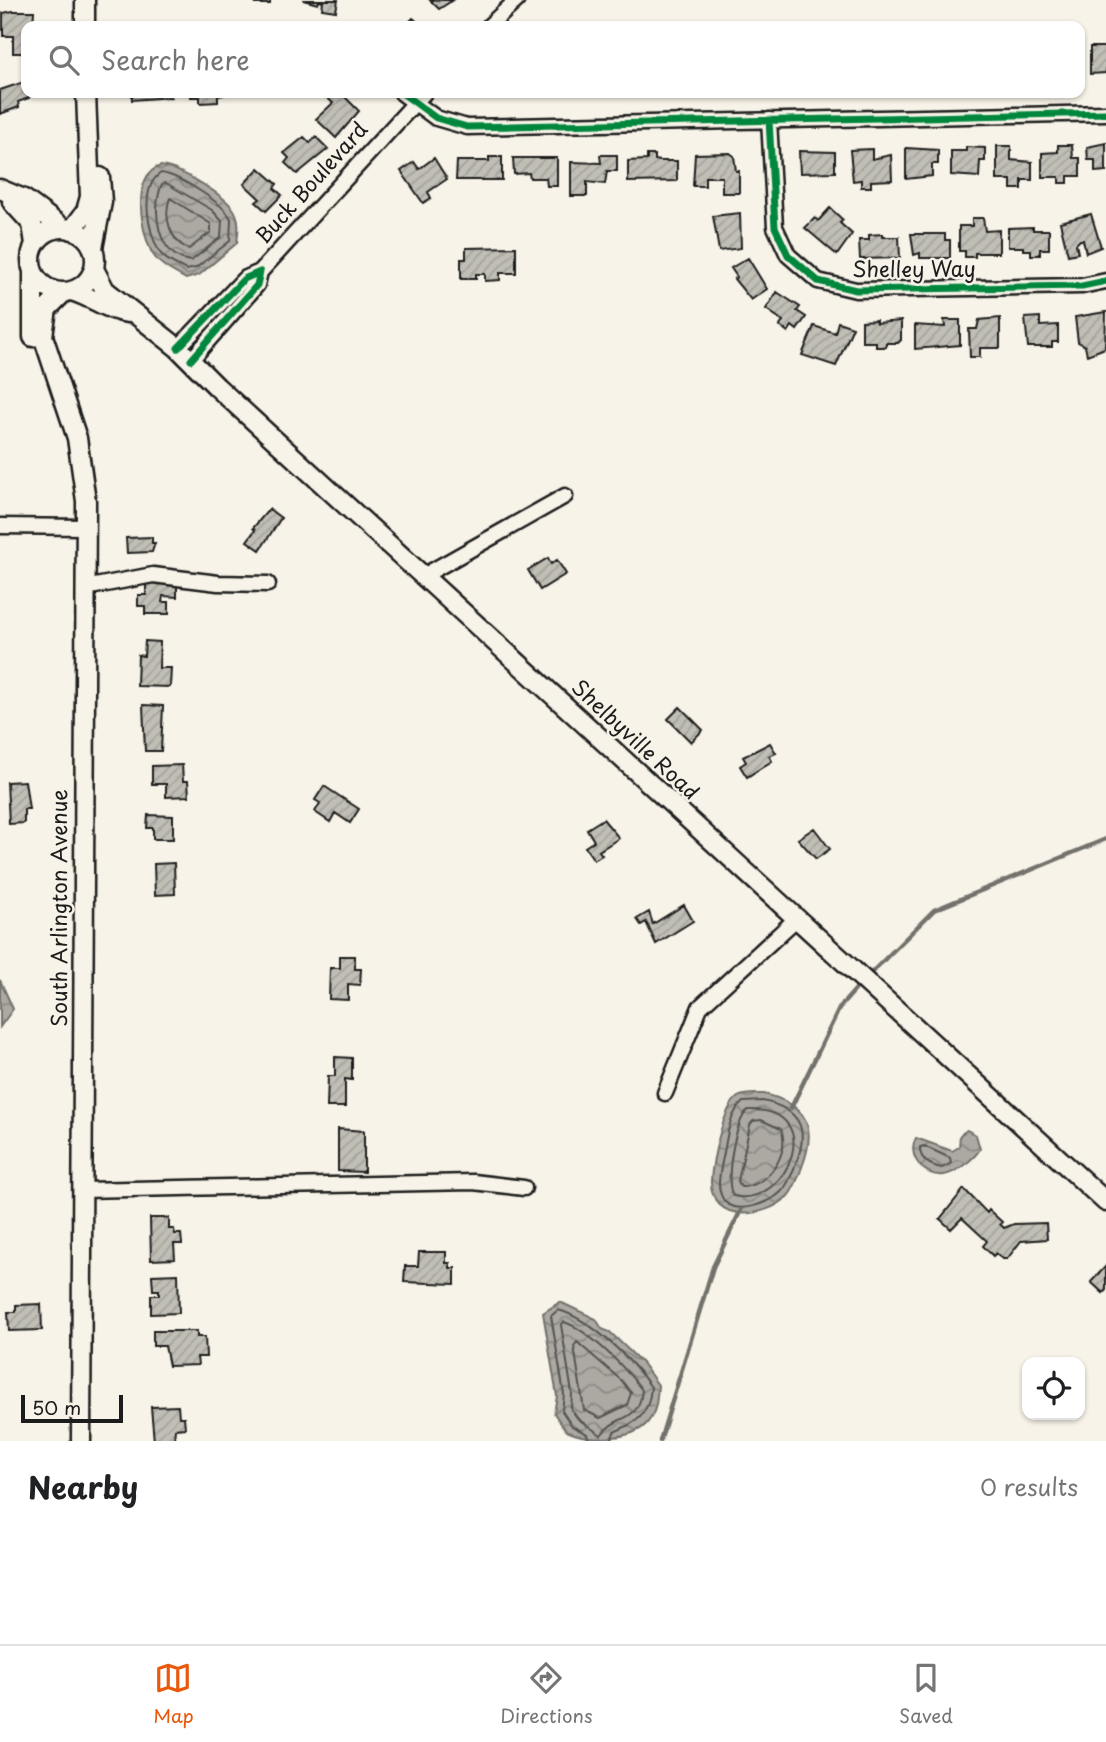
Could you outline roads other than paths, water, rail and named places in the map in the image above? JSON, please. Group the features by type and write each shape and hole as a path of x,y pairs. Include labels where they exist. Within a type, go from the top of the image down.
{"main road":[{"path":"85,0 85,21"},
{"path":"35,244 47,232 67,229 89,203 91,162 86,98"},
{"path":"91,162 99,173 102,194 93,248 94,269 101,285 126,304 132,313"},
{"path":"0,189 24,199 67,229 86,238 93,248"},
{"path":"0,189 32,223 35,244 31,260 33,272 47,288 84,294 118,312 132,313"},
{"path":"67,292 86,283 94,269"},
{"name":"South Arlington Avenue","path":"33,272 33,337 43,364 55,380 67,405 83,468 85,588 81,1441"},
{"name":"South Arlington Avenue","path":"55,380 43,324 47,309 67,292"},
{"name":"Shelbyville Road","path":"132,313 185,354 850,969 1105,1198"}],"street":[{"path":"494,21 517,0"},
{"path":"419,98 436,118 467,127 1106,113"},
{"name":"Buck Boulevard","path":"185,354 257,285 260,272 419,98"},
{"name":"Shelley Way","path":"769,120 775,227 788,255 818,281 856,290 1082,286 1106,281"},
{"path":"423,576 565,496"},
{"path":"0,526 85,527"},
{"path":"85,588 153,575 218,583 268,584"},
{"path":"665,1093 700,1007 796,919"},
{"path":"82,1190 473,1182 524,1188"}],"water":[{"path":"161,166 203,184 232,207 237,217 237,243 199,275 186,279 157,260 145,235 142,193 151,171"},
{"path":"0,980 13,1009 0,1027"},
{"path":"764,1094 790,1104 805,1119 809,1140 807,1153 792,1190 778,1204 754,1213 729,1211 720,1205 713,1195 711,1181 719,1136 728,1112 738,1097"},
{"path":"967,1130 976,1135 980,1149 954,1172 944,1175 930,1173 915,1158 913,1151 916,1138 952,1151 959,1147 960,1135"},
{"path":"560,1302 596,1319 602,1329 610,1332 642,1363 658,1385 653,1413 641,1428 621,1436 597,1438 567,1431 554,1413 557,1396 543,1313"}],"waterway":[{"path":"868,976 934,910 1106,839"},
{"path":"791,1108 840,1007 862,982"},
{"path":"660,1441 713,1267 741,1210"}]}
